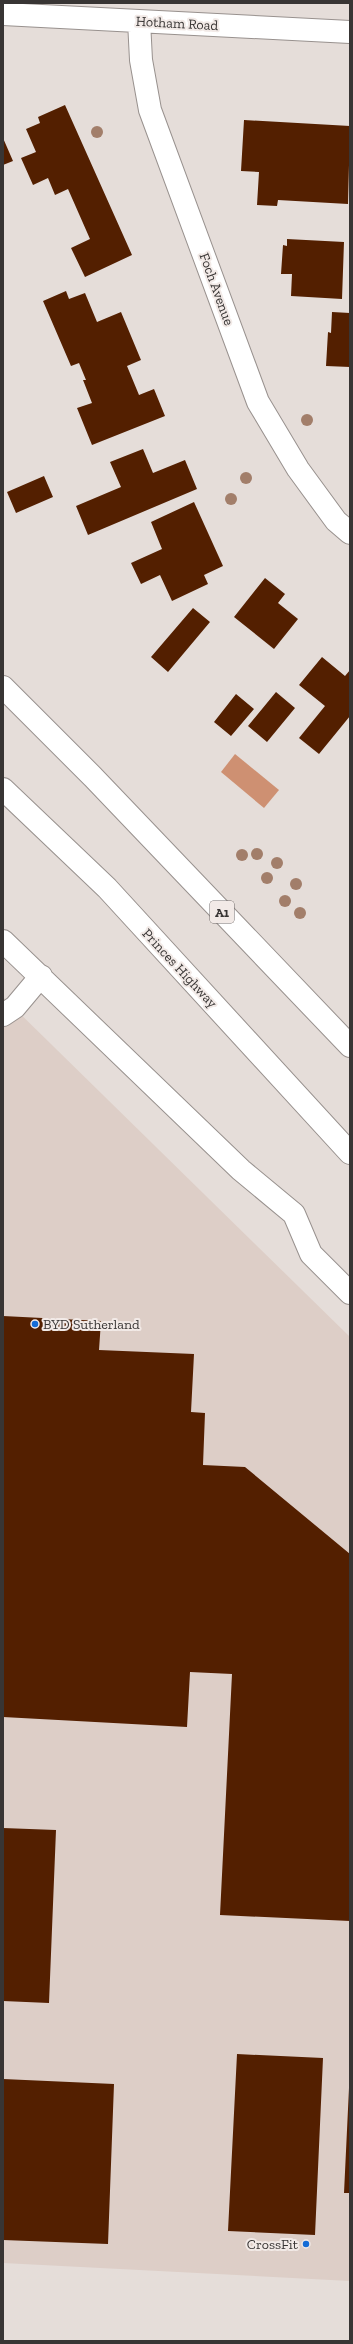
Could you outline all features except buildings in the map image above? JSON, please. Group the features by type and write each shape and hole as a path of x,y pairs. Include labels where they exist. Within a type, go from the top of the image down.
{"main road":[{"name":"Hotham Road","path":"3,14 350,32"},
{"name":"Foch Avenue","path":"140,21 141,60 150,110 258,402 298,469 336,521 350,533"},
{"name":"A1","path":"3,687 93,777 350,1046"},
{"name":"Princes Highway","path":"3,789 107,888 350,1153"},
{"path":"3,941 241,1170 294,1214 311,1254 350,1293"},
{"path":"3,1015 15,1007 41,976"}],"shaded area":[{"path":"235,754 279,790 264,808 221,772"},
{"path":"3,997 350,1337 350,2281 3,2263"}],"place":[{"name":"BYD Sutherland","path":"35,1324"},
{"name":"CrossFit","path":"306,2244"}]}
